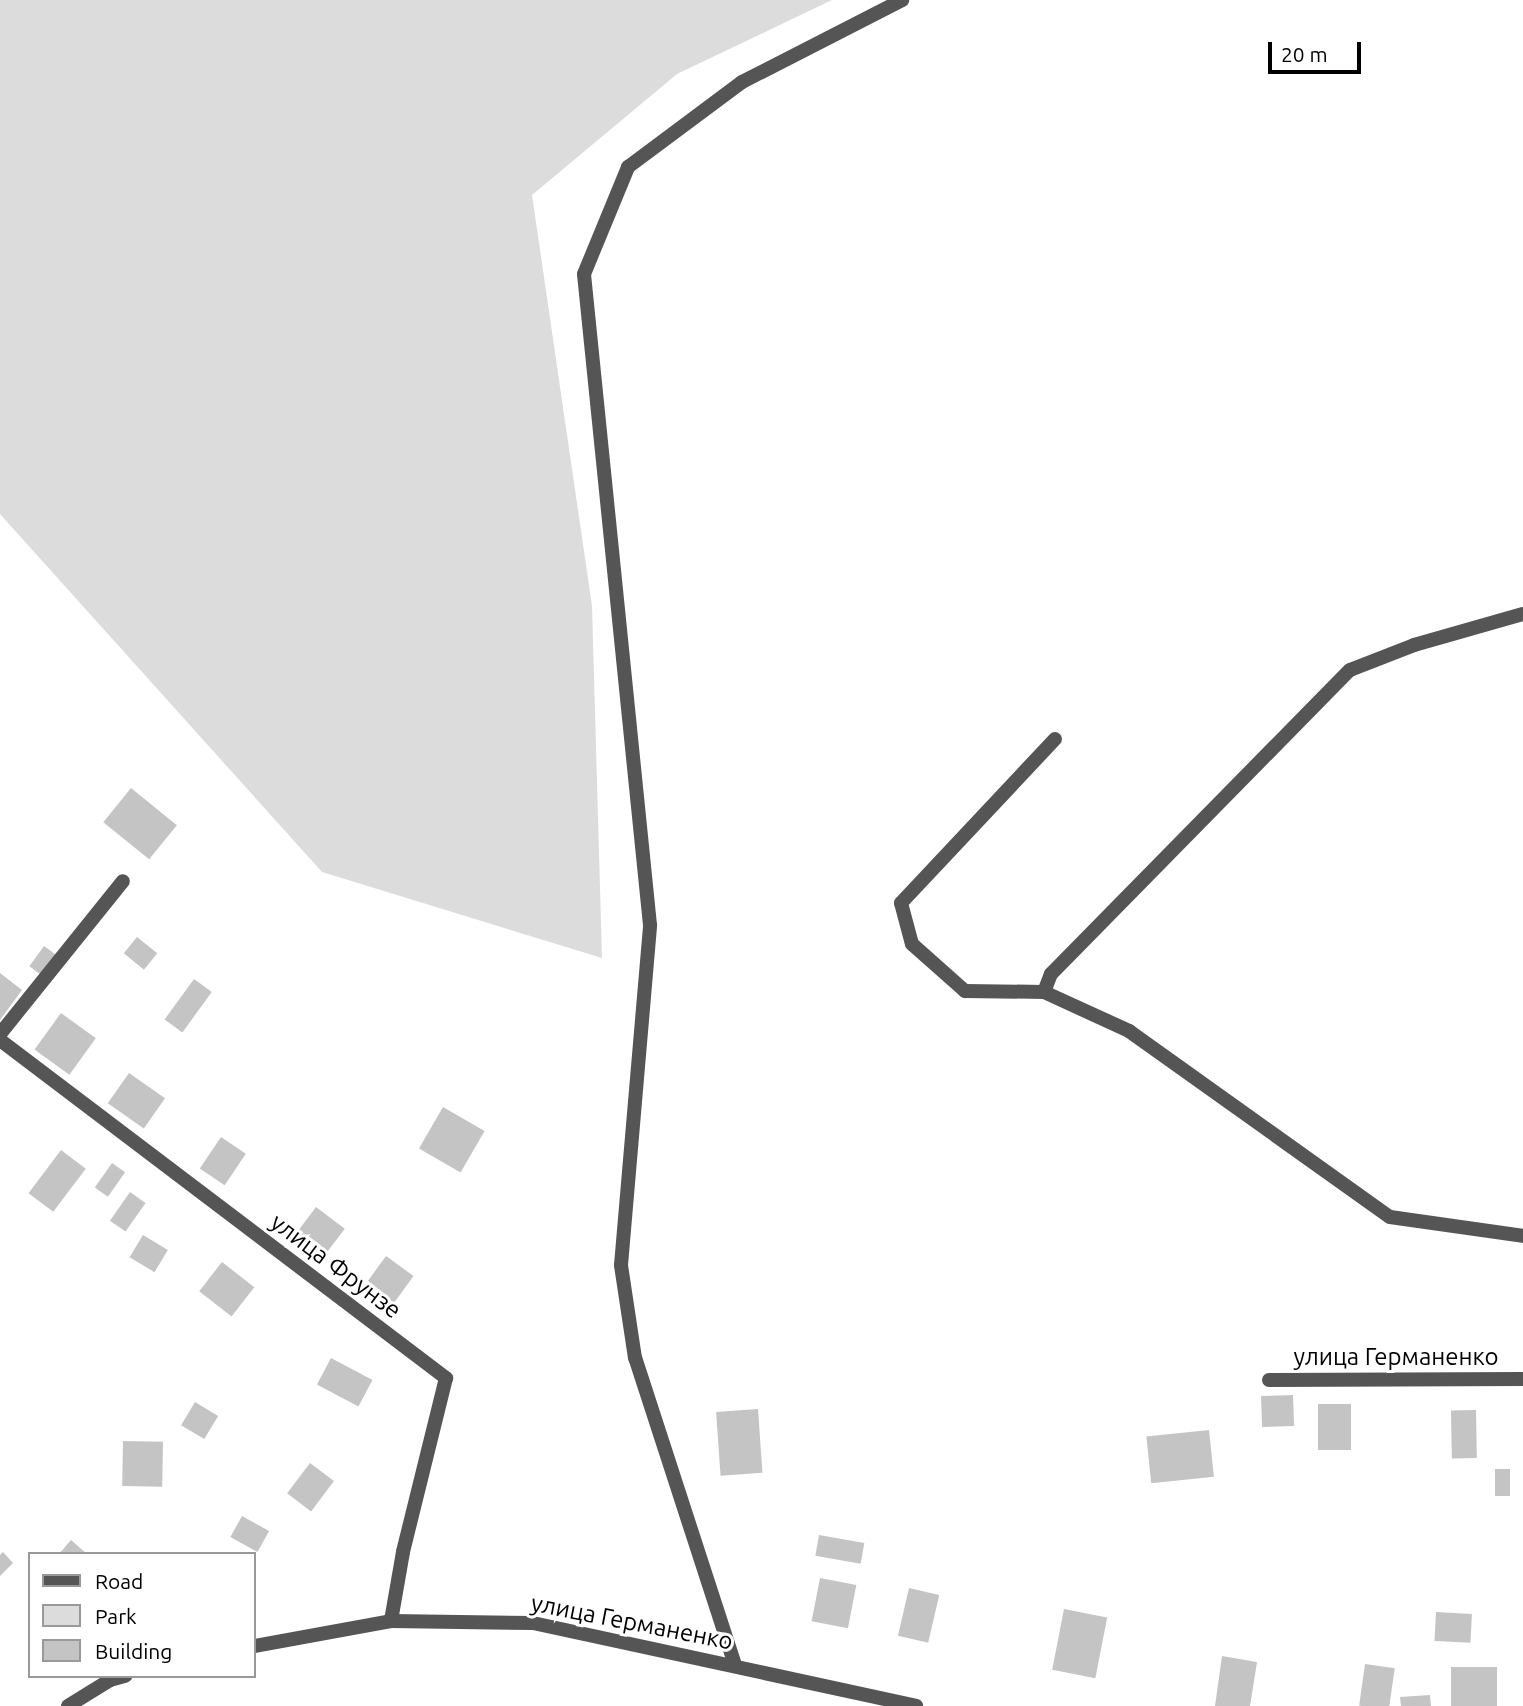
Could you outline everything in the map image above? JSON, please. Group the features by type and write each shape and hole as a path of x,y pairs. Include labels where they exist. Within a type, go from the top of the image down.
{"street":[{"path":"735,1665 635,1358 621,1265 650,925 583,274 628,167 742,82 902,0"},
{"path":"1044,992 1051,974 1350,670 1414,645 1523,614"},
{"path":"1055,739 901,903 912,944 965,991 1044,992 1129,1031 1390,1217 1523,1236"},
{"path":"0,1034 123,881"},
{"name":"улица Фрунзе","path":"0,1040 446,1378 403,1552 391,1620"},
{"name":"улица Германенко","path":"1269,1380 1523,1379"},
{"name":"улица Германенко","path":"256,1646 391,1620 533,1623 916,1706"},
{"path":"68,1706 118,1678"}],"green space":[{"path":"0,0 832,0 677,74 532,195 592,606 602,958 322,872 0,514"}],"building":[{"path":"131,788 177,825 149,859 103,822"},
{"path":"137,937 157,953 144,970 124,953"},
{"path":"44,946 58,956 43,976 29,966"},
{"path":"0,973 22,990 0,1020"},
{"path":"194,979 212,992 182,1032 165,1019"},
{"path":"61,1013 96,1038 69,1075 35,1049"},
{"path":"129,1073 165,1098 144,1129 108,1103"},
{"path":"443,1107 485,1131 461,1173 419,1149"},
{"path":"221,1137 246,1154 225,1185 200,1169"},
{"path":"61,1150 86,1169 53,1212 29,1193"},
{"path":"112,1163 125,1172 108,1197 95,1188"},
{"path":"130,1192 146,1203 125,1232 110,1221"},
{"path":"316,1207 345,1229 324,1256 296,1234"},
{"path":"143,1235 168,1250 154,1272 130,1257"},
{"path":"386,1256 414,1276 394,1303 367,1283"},
{"path":"222,1262 254,1287 232,1316 199,1291"},
{"path":"331,1358 372,1380 358,1407 317,1384"},
{"path":"1293,1395 1294,1426 1262,1427 1261,1396"},
{"path":"195,1402 218,1416 204,1439 181,1425"},
{"path":"1318,1404 1351,1404 1351,1450 1318,1450"},
{"path":"758,1409 762,1473 721,1476 716,1412"},
{"path":"1451,1410 1476,1410 1477,1458 1452,1458"},
{"path":"1209,1430 1214,1477 1151,1483 1146,1437"},
{"path":"123,1441 163,1442 162,1487 122,1486"},
{"path":"310,1463 334,1481 311,1511 287,1493"},
{"path":"1495,1469 1510,1469 1510,1496 1495,1496"},
{"path":"242,1516 269,1531 257,1552 230,1537"},
{"path":"819,1535 864,1543 861,1564 815,1556"},
{"path":"71,1540 85,1552 61,1552"},
{"path":"3,1552 13,1563 0,1576 0,1555"},
{"path":"820,1578 856,1585 848,1628 812,1621"},
{"path":"909,1588 939,1595 928,1643 898,1636"},
{"path":"1064,1609 1107,1617 1095,1678 1052,1670"},
{"path":"1436,1612 1472,1614 1470,1643 1434,1641"},
{"path":"1222,1656 1257,1662 1250,1706 1215,1706"},
{"path":"1365,1664 1395,1668 1389,1706 1359,1706"},
{"path":"1451,1667 1497,1667 1497,1706 1451,1706"},
{"path":"1430,1695 1431,1706 1401,1706 1400,1697"}]}
